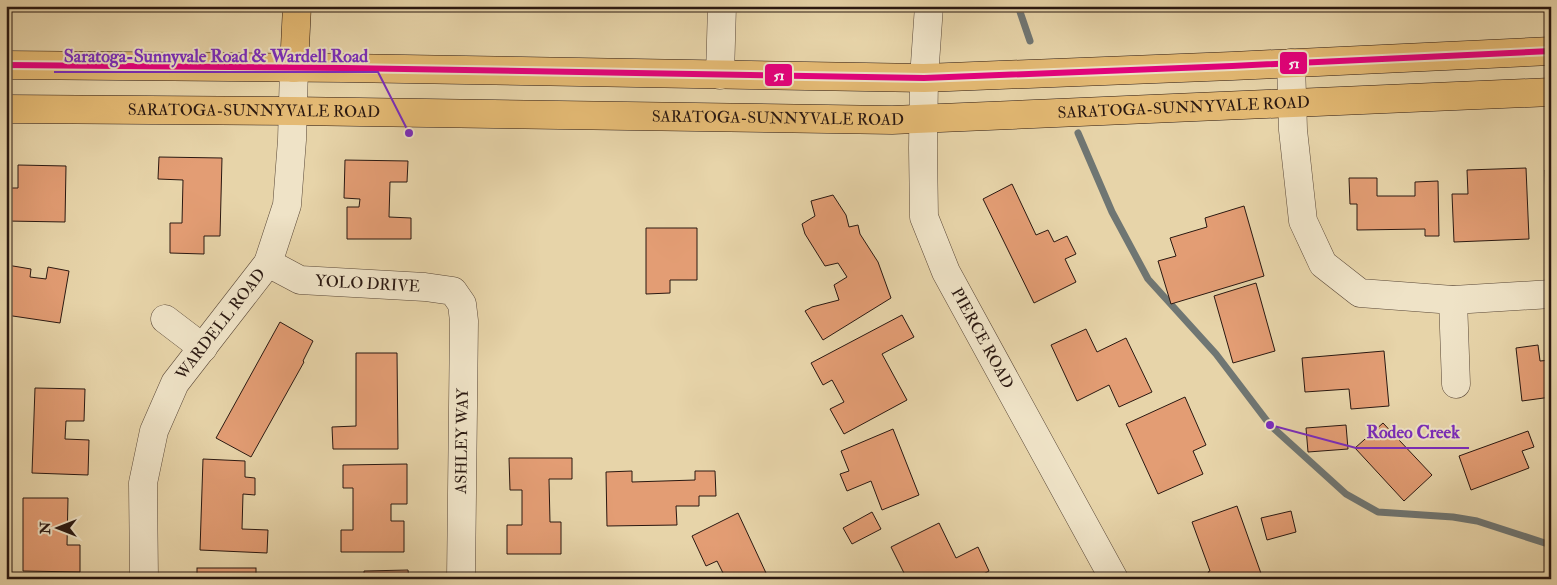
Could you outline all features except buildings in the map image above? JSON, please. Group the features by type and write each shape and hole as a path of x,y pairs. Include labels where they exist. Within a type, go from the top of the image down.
{"main road":[{"path":"294,68 297,6"},
{"path":"6,65 924,78 1551,51"},
{"name":"SARATOGA-SUNNYVALE ROAD","path":"6,110 293,111 923,119 1551,92"}],"street":[{"path":"720,75 722,6"},
{"name":"PIERCE ROAD","path":"929,6 923,119 924,217 946,272 1114,579"},
{"path":"1291,63 1291,104 1303,222 1324,264 1360,293 1453,300 1551,294"},
{"name":"WARDELL ROAD","path":"144,579 143,483 154,431 175,383 268,263 287,205 294,68"},
{"name":"YOLO DRIVE","path":"268,263 300,280 425,287 453,291 462,304"},
{"path":"1453,300 1456,384"},
{"name":"ASHLEY WAY","path":"461,579 464,321 462,304"},
{"path":"165,319 203,348"}],"waterway":[{"path":"1018,6 1030,41"},
{"path":"1078,133 1112,212 1148,279 1216,354 1270,425 1346,494 1378,512 1453,517 1477,521 1551,545"}],"transit line":[{"name":"51","path":"6,65 344,68 924,78 1551,51"}],"place":[{"name":"Saratoga-Sunnyvale Road & Wardell Road","path":"409,133"},
{"name":"Rodeo Creek","path":"1270,425"}]}
